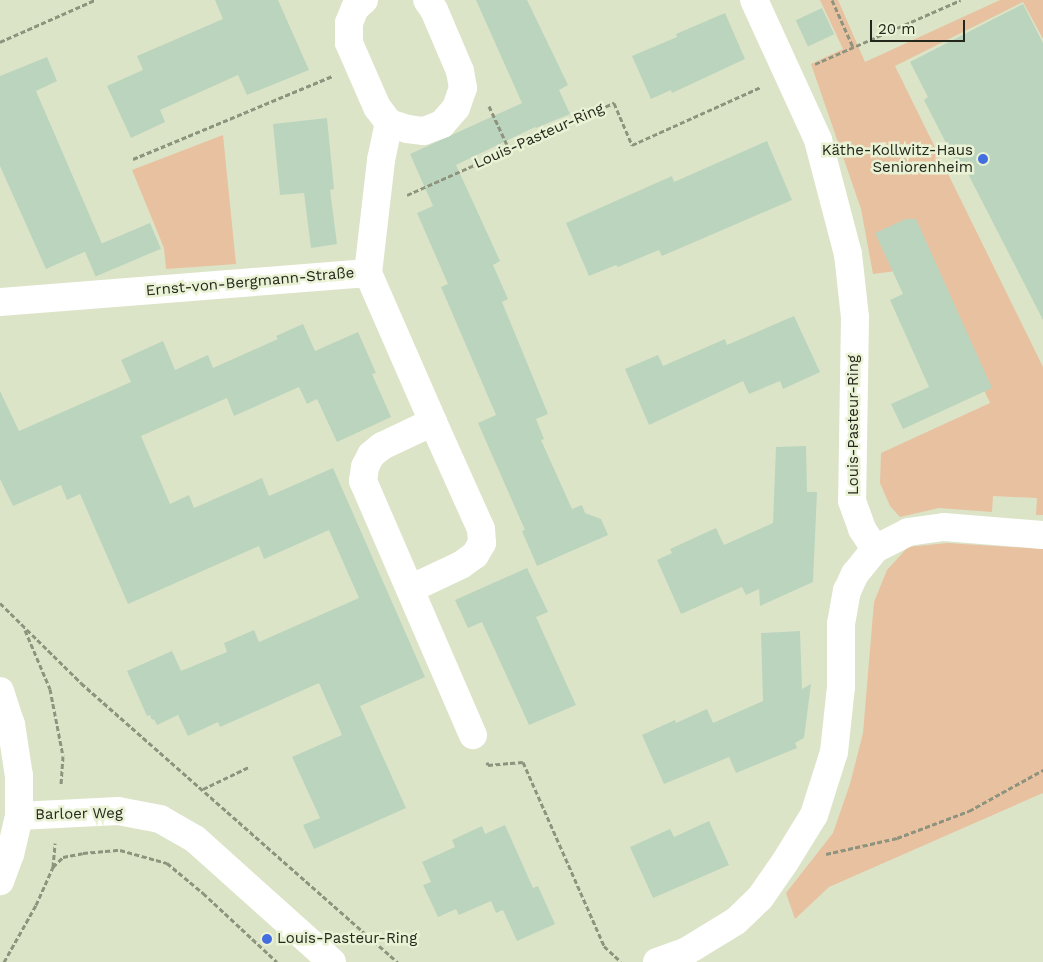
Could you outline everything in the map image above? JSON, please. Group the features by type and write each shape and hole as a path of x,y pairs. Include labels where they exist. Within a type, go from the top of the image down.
{"street":[{"path":"364,0 355,8 349,23 349,43 358,65 377,106 389,123 407,129 424,131 442,124 456,108 463,88 460,71 434,10 427,0"},
{"name":"Louis-Pasteur-Ring","path":"754,0 818,140 848,254 855,317 852,501 862,529 875,549"},
{"path":"368,273 381,160 389,123"},
{"name":"Ernst-von-Bergmann-Straße","path":"1,298 368,273 481,529 482,543 475,556 461,566 410,589"},
{"path":"433,422 382,446 371,455 365,467 364,481 473,735"},
{"path":"657,962 687,951 736,921 760,898 786,862 814,815 834,752 841,687 841,624 847,591 854,574 875,549 908,532 944,527 1043,535"},
{"name":"Barloer Weg","path":"0,691 12,733 19,776 19,816 118,811 160,819 195,839 332,962"},
{"path":"0,880 10,854 19,816"}],"path":[{"path":"0,42 95,0"},
{"path":"832,0 853,47"},
{"path":"789,75 960,0"},
{"path":"134,160 358,65"},
{"name":"Louis-Pasteur-Ring","path":"375,210 614,103 632,145 789,75"},
{"path":"463,88 486,98 509,149"},
{"path":"0,603 81,683 398,962"},
{"path":"24,627 50,689 63,756"},
{"path":"473,735 488,765 523,762 604,946 621,962"},
{"path":"203,789 249,767"},
{"path":"786,862 897,838 969,811 1043,770"},
{"path":"4,962 36,906 53,868 64,857 83,853 120,850 167,863 203,893 277,962"}],"shaded area":[{"path":"820,0 838,0 865,62 1000,0 1043,0 1043,39 1023,2 895,66 1043,367 1043,515 1036,515 1037,498 993,496 992,512 939,508 900,517 890,506 880,483 881,453 990,403 927,267 873,274 861,209 811,64 843,49"},
{"path":"223,135 236,264 166,269 164,248 132,170"},
{"path":"947,543 1043,549 1043,793 829,887 795,919 786,893 833,833 850,784 863,733 874,602 887,570 908,547"}],"building":[{"path":"215,0 278,0 309,70 247,95 238,75 160,110 165,122 131,138 107,86 143,70 137,56 223,19"},
{"path":"476,0 527,0 568,85 559,90 570,114 535,127 456,165 500,261 493,265 508,299 502,302 548,414 536,419 544,439 541,440 572,509 582,505 585,513 601,519 608,535 537,566 522,531 525,530 478,423 496,415 441,287 448,284 417,213 433,206 410,154 522,103"},
{"name":"Käthe-Kollwitz-Haus Seniorenheim","path":"1023,4 1043,43 1043,320 967,172 962,174 924,100 928,97 910,62"},
{"path":"822,8 834,34 808,47 796,20"},
{"path":"725,13 745,59 672,93 671,90 651,99 632,56 677,37 676,34"},
{"path":"47,57 57,81 36,91 102,244 46,269 0,166 0,76"},
{"path":"327,118 334,189 330,190 337,244 311,248 304,193 280,195 273,124"},
{"path":"767,141 792,200 662,256 659,250 618,267 616,265 589,276 566,223 672,176 674,182"},
{"path":"906,219 916,219 992,388 903,429 891,404 929,387 890,300 903,294 875,233"},
{"path":"150,223 161,249 96,277 85,251"},
{"path":"794,316 820,372 783,389 780,381 749,394 743,381 649,425 625,369 658,355 663,366 725,339 727,345"},
{"path":"303,324 315,351 358,332 376,373 372,374 391,417 337,442 317,399 307,404 299,387 234,416 227,398 141,436 170,504 189,495 194,508 262,478 269,496 333,468 425,677 360,706 406,808 314,849 303,825 320,818 292,757 342,735 319,683 220,727 218,722 188,736 178,715 157,725 150,715 147,716 127,671 172,651 181,671 227,652 224,643 254,630 259,642 359,598 329,530 264,559 259,546 128,604 80,494 67,500 61,485 13,506 0,479 0,391 19,431 131,382 121,360 163,341 175,370 208,355 213,368 278,339 276,336"},
{"path":"806,446 807,492 817,492 813,582 760,606 759,589 746,595 742,587 681,614 657,560 672,553 670,549 716,528 724,545 773,523 776,447"},
{"path":"527,568 548,612 536,617 576,705 529,725 482,622 468,628 455,600"},
{"path":"800,631 802,689 811,684 804,738 795,743 797,748 736,773 729,757 664,784 642,735 675,720 676,723 707,709 713,723 763,701 761,633"},
{"path":"709,821 729,865 653,898 630,847 670,829 674,837"},
{"path":"505,825 533,888 538,886 555,924 517,941 503,910 496,913 491,901 459,915 456,909 438,917 423,885 431,882 422,862 455,847 452,840 482,826 485,834"}],"place":[{"name":"Käthe-Kollwitz-Haus Seniorenheim","path":"983,159"},
{"name":"Louis-Pasteur-Ring","path":"267,939"}]}
